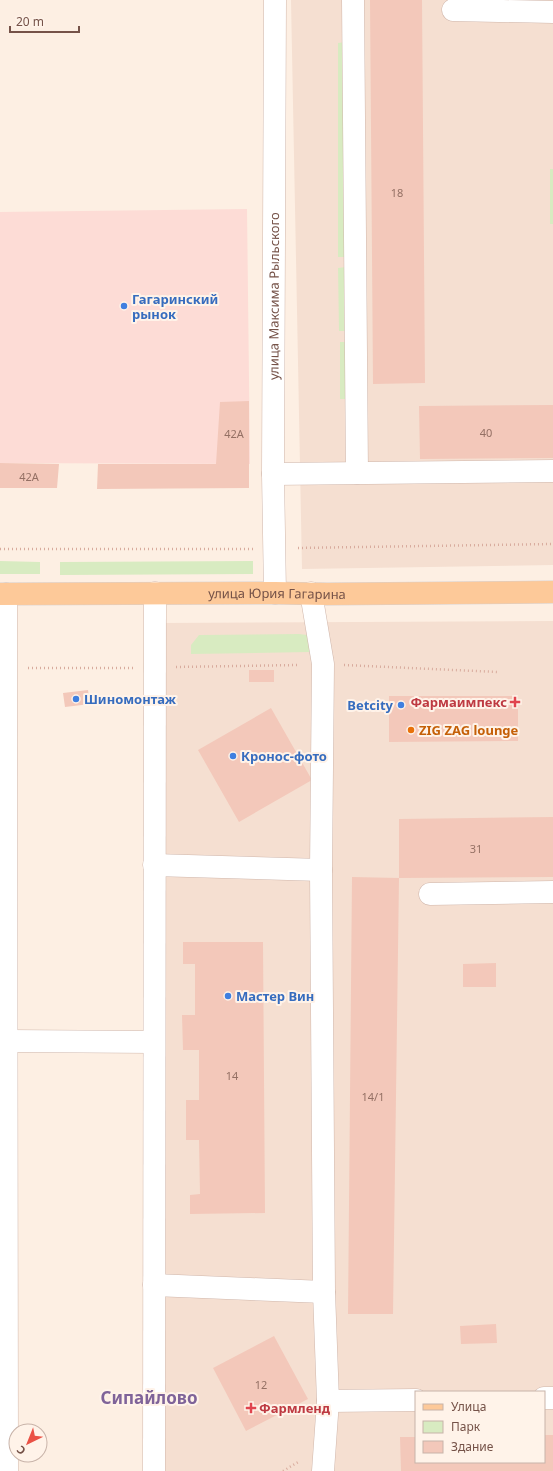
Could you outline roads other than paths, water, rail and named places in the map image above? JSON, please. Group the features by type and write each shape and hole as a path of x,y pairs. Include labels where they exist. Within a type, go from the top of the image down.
{"main road":[{"name":"улица Юрия Гагарина","path":"3,594 553,592"}],"street":[{"name":"улица Максима Рыльского","path":"275,0 273,474 275,592"},
{"path":"353,0 357,474"},
{"path":"453,10 553,12"},
{"path":"273,474 553,471"},
{"path":"154,1471 155,593"},
{"path":"311,593 323,664 321,870 324,1292 328,1401 323,1471"},
{"path":"3,594 6,668 7,1041 5,1468"},
{"path":"154,865 321,870"},
{"path":"430,894 553,892"},
{"path":"7,1041 154,1042"},
{"path":"154,1285 324,1292"},
{"path":"328,1401 415,1400"}],"place":[{"name":"Гагаринский рынок","path":"124,306"},
{"name":"Шиномонтаж","path":"76,699"},
{"name":"Фармаимпекс","path":"515,702"},
{"name":"Betcity","path":"401,705"},
{"name":"ZIG ZAG lounge","path":"411,730"},
{"name":"Кронос-фото","path":"233,756"},
{"name":"Мастер Вин","path":"228,996"},
{"name":"Фармленд","path":"251,1408"}],"district":[{"name":"Сипайлово","path":"149,1397"}]}
